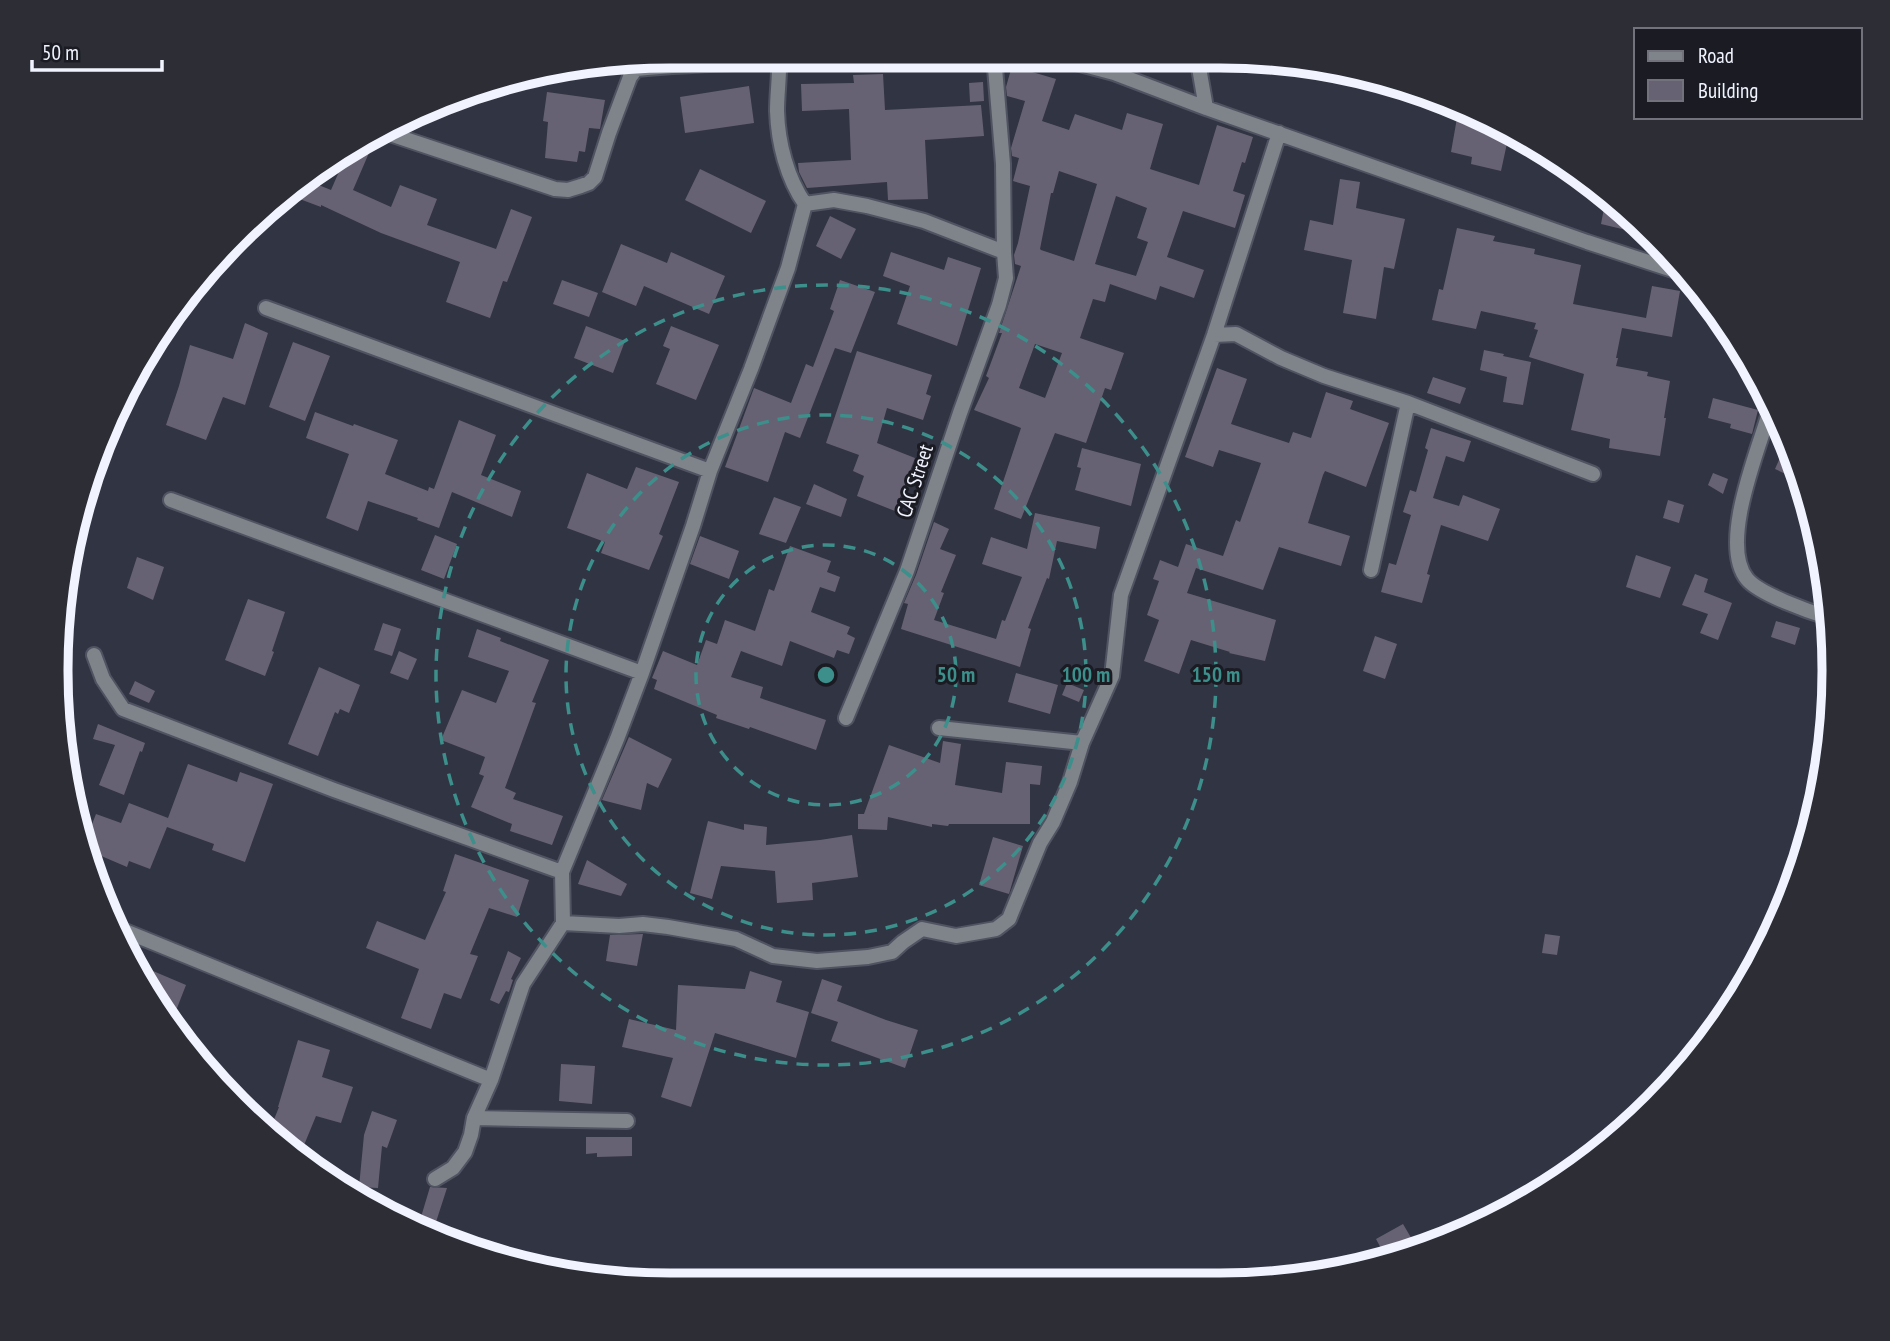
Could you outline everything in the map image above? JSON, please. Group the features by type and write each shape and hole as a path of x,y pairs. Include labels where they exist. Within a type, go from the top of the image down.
{"street":[{"path":"435,1180 453,1168 465,1152 474,1118 491,1080 523,984 563,923 562,872 642,673 710,471 784,281 805,204 794,188 784,156 777,113 779,68"},
{"name":"CAC Street","path":"846,718 907,570 1006,278 1003,164 995,68"},
{"path":"1095,68 1667,268"},
{"path":"1199,68 1206,108"},
{"path":"394,135 555,189 568,190 589,183 595,177 613,121 630,76 635,70"},
{"path":"563,923 668,927 736,939 773,956 817,961 892,952 922,929 956,936 996,929 1009,919 1040,843 1053,822 1070,782 1082,743 1112,676 1121,595 1214,335 1279,133"},
{"path":"805,204 834,201 867,206 924,221 1004,252"},
{"path":"266,308 710,471"},
{"path":"1214,335 1236,334 1281,358 1324,376 1408,403 1593,474"},
{"path":"1371,570 1408,403"},
{"path":"1767,420 1746,487 1738,538 1739,567 1748,581 1766,592 1819,613"},
{"path":"171,500 642,673"},
{"path":"94,654 103,679 123,709 334,790 562,872"},
{"path":"939,728 1082,743"},
{"path":"128,932 491,1080"},
{"path":"474,1118 627,1121"}],"building":[{"path":"1011,68 1019,68 1056,79 1042,121 1069,130 1075,114 1122,130 1127,113 1163,124 1150,169 1199,185 1217,125 1253,137 1233,191 1245,195 1235,228 1183,211 1167,257 1204,270 1194,298 1160,286 1156,300 1110,284 1105,302 1093,299 1080,338 1124,353 1111,390 1105,388 1086,443 1055,433 1021,519 994,509 1021,428 974,410 989,378 986,376 1002,333 999,333 1021,266 1015,264 1014,255 1030,186 1013,181 1019,158 1012,156 1011,148 1025,101 1007,96 1006,87","holes":["1059,171 1097,184 1074,261 1041,250 1051,193","1116,196 1147,208 1137,238 1148,242 1136,276 1095,264","1035,344 1062,353 1045,398 1019,388"]},
{"path":"883,74 885,110 981,105 984,136 925,140 928,199 888,200 887,182 807,188 799,172 798,163 851,160 849,109 802,111 801,84 854,83 853,75"},
{"path":"983,82 984,101 970,102 969,83"},
{"path":"749,86 754,123 685,133 680,97"},
{"path":"547,92 605,100 600,129 589,128 585,152 579,151 577,162 545,158 548,122 543,121"},
{"path":"1457,118 1507,142 1501,171 1471,164 1472,157 1451,152"},
{"path":"371,148 353,190 391,207 400,185 437,199 427,225 496,249 511,209 532,217 507,282 503,281 490,318 446,302 460,262 381,233 321,205 298,198 316,184 331,190 341,167"},
{"path":"700,169 766,201 751,233 685,200"},
{"path":"1340,179 1360,182 1356,208 1405,219 1394,269 1384,267 1376,319 1343,313 1352,260 1304,250 1310,220 1333,225"},
{"path":"1604,208 1631,231 1601,224"},
{"path":"830,216 856,229 841,259 816,246"},
{"path":"1457,228 1495,236 1493,241 1535,249 1534,254 1581,265 1573,304 1646,318 1652,286 1680,291 1672,337 1622,328 1616,358 1616,366 1648,372 1647,376 1670,381 1660,456 1609,448 1610,439 1571,430 1584,374 1529,357 1538,330 1534,329 1536,323 1481,311 1476,329 1432,320 1439,289 1443,290"},
{"path":"621,244 667,263 671,252 725,276 709,314 644,286 636,306 602,292"},
{"path":"891,252 944,270 948,257 981,268 957,346 897,324 910,286 883,276"},
{"path":"562,280 598,293 589,317 553,304"},
{"path":"840,280 875,292 851,353 835,348 800,438 785,432 768,482 725,467 754,388 791,403 806,364 813,367 834,311 830,309"},
{"path":"245,323 268,333 245,405 223,397 206,440 166,425 190,345 233,359"},
{"path":"586,326 625,341 613,373 574,358"},
{"path":"671,326 719,345 696,400 656,384 670,349 663,346"},
{"path":"293,342 330,356 305,421 269,407"},
{"path":"1484,350 1531,362 1523,405 1503,402 1507,377 1480,370"},
{"path":"857,351 932,375 926,394 931,396 923,420 887,408 877,443 915,458 895,511 857,496 864,476 853,471 859,455 826,443"},
{"path":"1217,368 1247,379 1231,424 1289,443 1293,432 1311,438 1326,392 1353,401 1350,409 1389,423 1366,487 1325,471 1323,475 1308,523 1350,536 1341,566 1279,547 1263,590 1196,568 1187,593 1276,620 1265,661 1229,653 1191,640 1179,674 1144,661 1159,620 1147,615 1159,581 1153,579 1160,560 1178,567 1186,544 1223,556 1236,520 1240,522 1261,463 1219,450 1213,467 1185,457"},
{"path":"1433,377 1466,388 1460,404 1427,393"},
{"path":"1713,398 1758,410 1752,434 1730,428 1731,424 1708,418"},
{"path":"315,412 398,440 385,474 428,491 429,487 434,489 459,420 496,435 481,475 521,491 512,517 452,492 439,528 368,501 358,531 326,518 349,454 306,438"},
{"path":"1431,428 1471,441 1464,462 1446,456 1433,498 1459,506 1463,495 1500,509 1488,541 1441,525 1422,603 1381,592 1389,563 1396,565 1411,515 1403,512 1410,490 1416,492"},
{"path":"1082,448 1141,464 1131,506 1075,490 1081,468 1077,467"},
{"path":"1781,454 1790,476 1775,469"},
{"path":"636,467 679,482 659,534 663,536 649,570 601,553 605,542 567,528 587,473 627,489"},
{"path":"1713,473 1728,479 1723,494 1708,485"},
{"path":"814,484 847,499 841,517 806,504"},
{"path":"774,497 801,507 786,543 759,534"},
{"path":"1668,500 1684,505 1679,523 1663,518"},
{"path":"1035,513 1100,527 1096,549 1057,541 1049,579 1047,578 1028,628 1031,629 1020,667 901,629 908,604 904,603 934,522 949,529 940,549 956,555 941,592 944,593 934,620 996,639 1022,577 982,564 991,537 1027,549"},
{"path":"435,535 457,544 444,579 421,570"},
{"path":"700,536 739,551 729,579 690,564"},
{"path":"790,546 831,561 827,572 840,577 835,592 820,587 811,612 850,627 847,634 855,638 849,654 837,650 834,658 790,641 782,666 741,651 731,677 763,687 760,698 826,720 816,750 716,718 717,715 654,689 657,680 652,678 663,651 697,665 706,640 717,644 725,620 755,631 769,589 774,591"},
{"path":"1636,555 1671,567 1660,598 1626,587"},
{"path":"137,557 164,567 153,600 127,588"},
{"path":"1695,574 1708,579 1704,592 1732,603 1718,640 1700,633 1708,614 1682,605"},
{"path":"248,599 285,612 265,676 225,660"},
{"path":"1776,621 1800,628 1795,645 1771,637"},
{"path":"383,623 401,629 392,656 374,650"},
{"path":"477,629 549,660 532,702 536,703 505,788 516,793 513,799 563,816 552,845 510,831 512,824 471,807 484,776 479,774 485,757 441,740 462,690 496,703 509,671 468,657"},
{"path":"1375,636 1397,644 1385,679 1363,671"},
{"path":"399,651 417,659 408,680 390,673"},
{"path":"319,667 360,685 349,713 340,709 338,714 335,712 318,756 288,744"},
{"path":"1016,673 1058,685 1050,714 1008,702"},
{"path":"135,681 155,691 149,703 129,694"},
{"path":"1067,683 1084,690 1079,702 1062,695"},
{"path":"98,724 145,743 124,795 99,785 115,745 93,739"},
{"path":"629,737 672,759 658,788 647,783 641,810 602,800"},
{"path":"943,741 961,744 955,785 1002,793 1006,762 1042,766 1040,785 1030,784 1030,824 932,824 932,827 888,817 887,830 858,829 858,814 864,814 889,745 940,763"},
{"path":"188,764 237,782 240,772 273,784 245,862 212,850 214,844 167,827 150,869 129,861 127,867 97,854 90,829 96,814 121,823 129,803 168,818"},
{"path":"708,821 744,830 744,824 767,827 766,845 852,835 858,877 812,883 813,900 777,903 775,871 721,866 712,899 690,893"},
{"path":"993,837 1023,846 1009,894 979,885"},
{"path":"455,854 529,880 517,917 489,908 470,954 478,956 461,999 444,993 431,1029 401,1018 419,969 366,948 377,921 425,940 446,892 443,891"},
{"path":"587,860 627,884 621,896 578,884"},
{"path":"643,934 637,966 606,961 610,935"},
{"path":"1545,934 1560,936 1557,955 1542,953"},
{"path":"508,951 521,958 511,979 513,980 509,992 506,991 499,1004 490,1000"},
{"path":"153,971 186,985 175,1012 170,1005 151,976"},
{"path":"750,971 782,981 776,1002 809,1012 796,1058 715,1033 691,1107 661,1097 673,1058 622,1047 629,1019 676,1030 678,985 745,989"},
{"path":"822,979 842,986 837,1001 918,1030 905,1068 831,1041 838,1022 811,1013"},
{"path":"298,1040 330,1050 322,1077 353,1087 341,1123 316,1116 303,1147 273,1123"},
{"path":"561,1064 595,1066 592,1104 559,1101"},
{"path":"372,1111 397,1120 387,1148 382,1146 378,1188 359,1186 364,1135"},
{"path":"586,1137 632,1137 632,1156 597,1157 597,1153 586,1154"},
{"path":"430,1187 447,1188 436,1222 421,1217"},
{"path":"1403,1224 1413,1241 1382,1250 1376,1239"}]}
